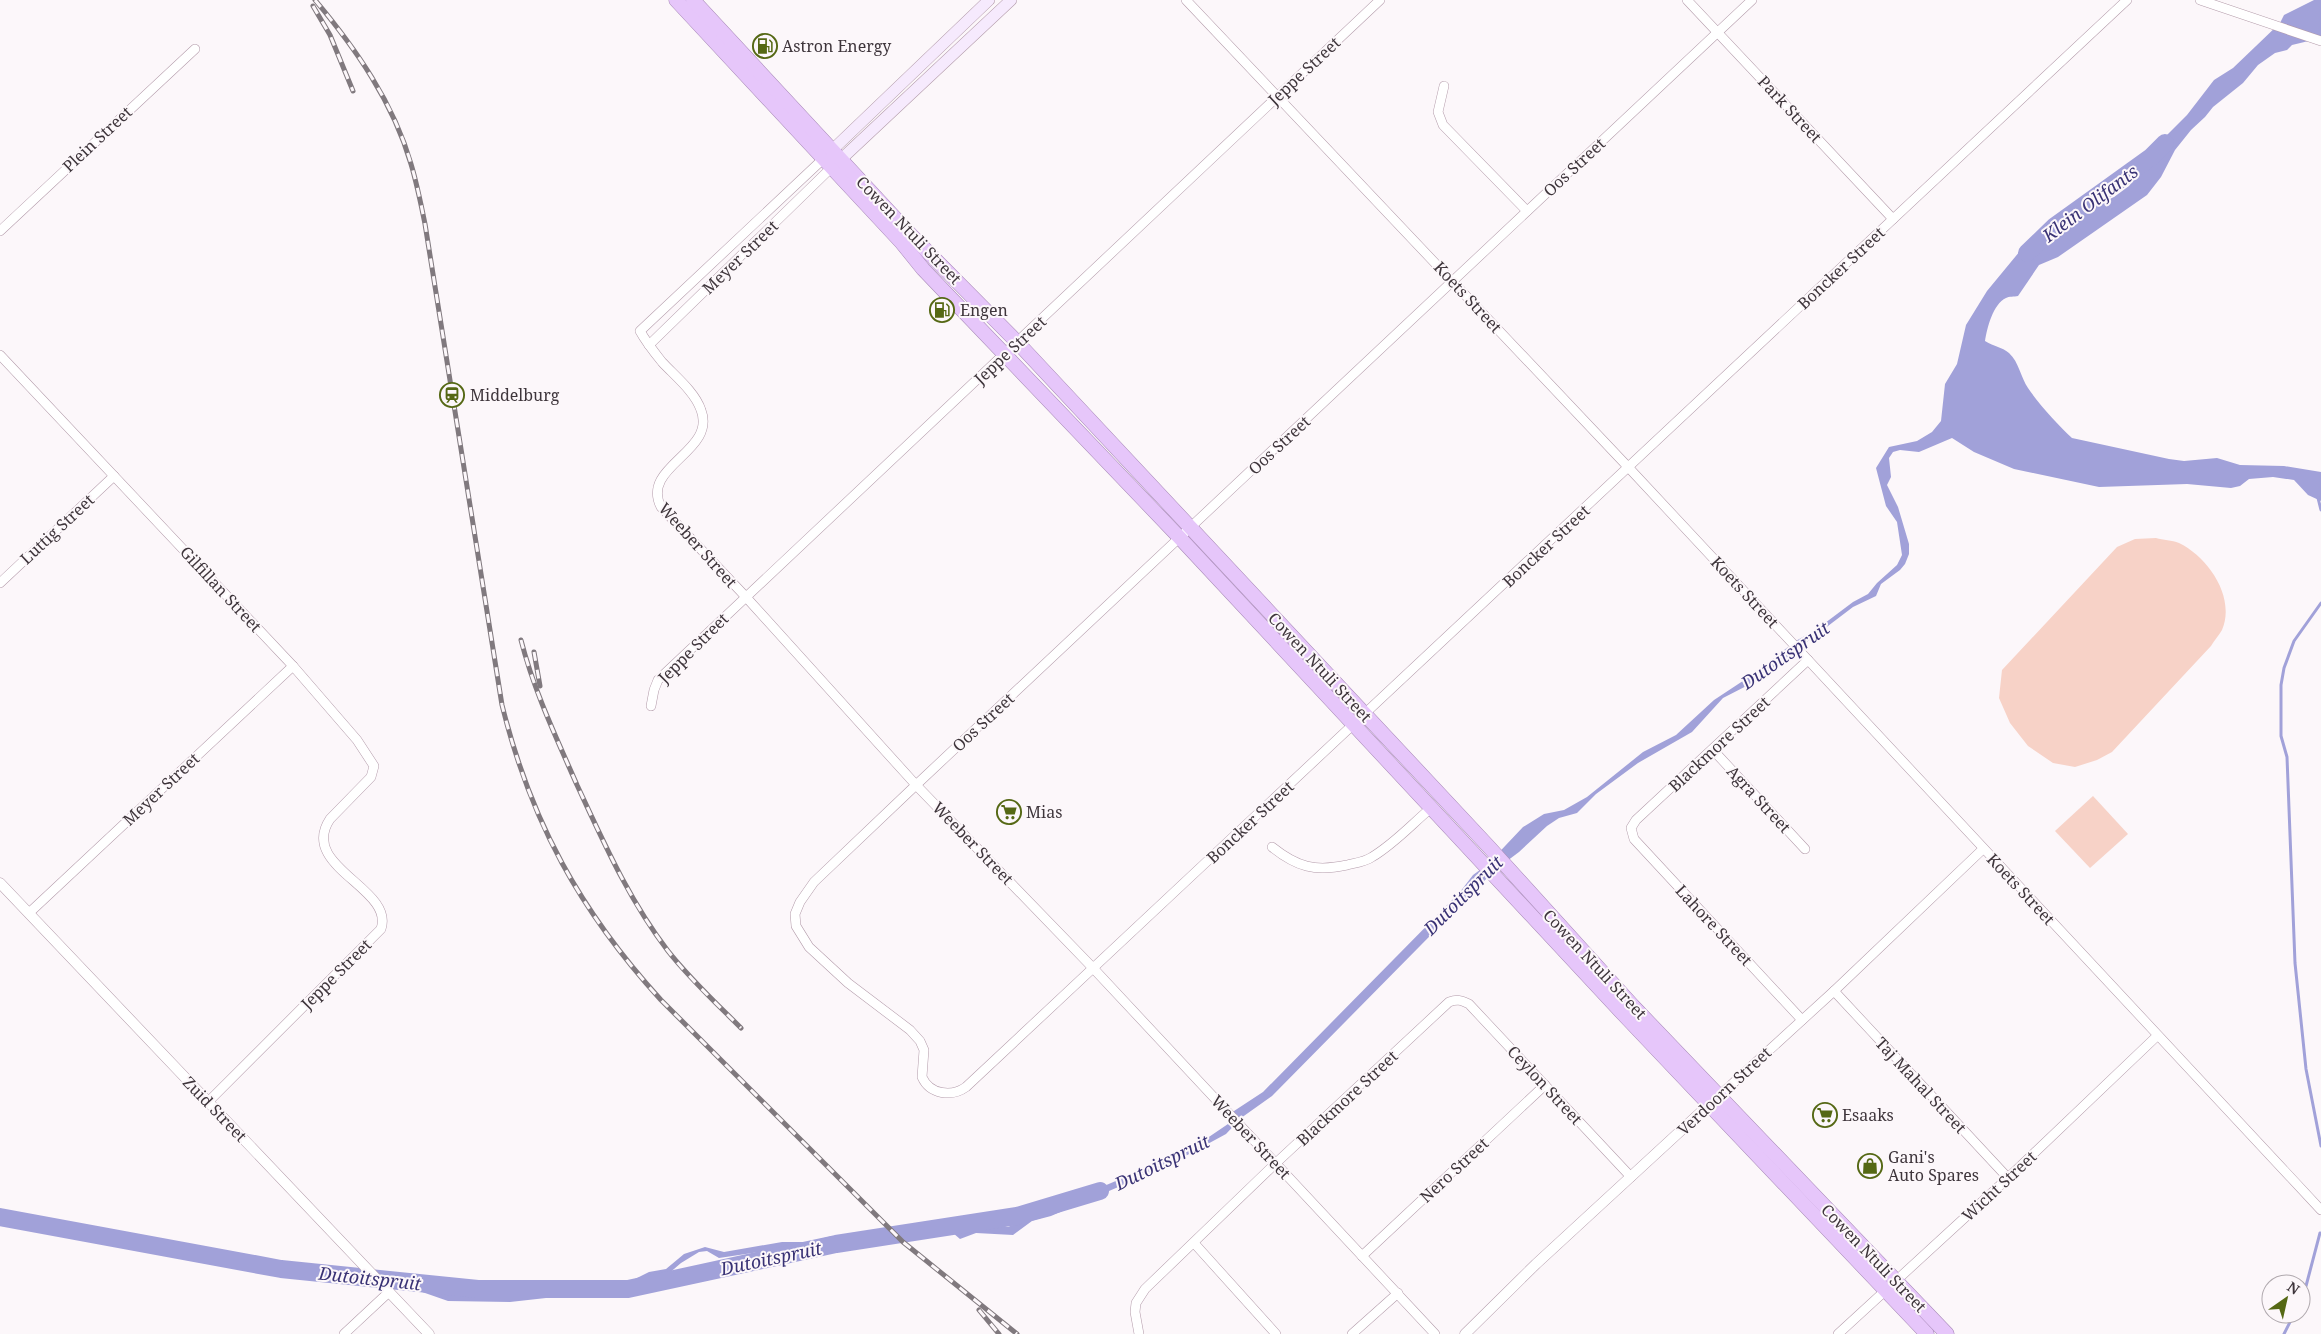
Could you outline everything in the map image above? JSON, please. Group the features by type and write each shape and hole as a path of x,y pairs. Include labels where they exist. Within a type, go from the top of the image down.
{"highway":[{"name":"Cowen Ntuli Street","path":"676,0 832,159 909,233 1018,343 1355,724 1493,875 1714,1100 1896,1280 1947,1334"},
{"name":"Cowen Ntuli Street","path":"693,0 832,159 923,269 1365,714 1489,847 1714,1100 1927,1334"}],"main road":[{"name":"Meyer Street","path":"832,159 989,0"},
{"path":"832,159 1010,0"}],"street":[{"name":"Koets Street","path":"1186,0 1278,95 1629,468 2321,1210"},
{"name":"Jeppe Street","path":"652,706 654,690 658,680 745,596 1018,343 1380,0"},
{"name":"Park Street","path":"1687,0 1893,219"},
{"name":"Oos Street","path":"963,1090 954,1093 941,1093 926,1084 922,1074 924,1050 920,1041 910,1030 848,983 802,939 796,926 795,914 807,891 916,785 1752,0"},
{"name":"Boncker Street","path":"963,1090 2127,0"},
{"path":"2200,0 2320,41"},
{"name":"Plein Street","path":"0,231 195,49"},
{"path":"1444,86 1438,112 1442,126 1527,211"},
{"name":"Meyer Street","path":"640,331 832,159"},
{"name":"Meyer Street","path":"648,345 832,159"},
{"name":"Weeber Street","path":"640,331 648,345 697,402 704,420 698,440 664,475 659,483 656,492 657,500 667,516 745,596 916,785 1093,968 1435,1334"},
{"name":"Gilfillan Street","path":"0,355 293,666 357,740 374,766 371,777 330,819 323,834"},
{"name":"Luttig Street","path":"0,583 114,476"},
{"name":"Blackmore Street","path":"1631,828 1636,820 1808,660"},
{"name":"Meyer Street","path":"29,913 293,666"},
{"name":"Agra Street","path":"1713,750 1805,849"},
{"path":"1272,847 1294,862 1311,869 1335,868 1360,862 1371,858 1382,850 1431,808"},
{"name":"Lahore Street","path":"1631,828 1634,839 1802,1020"},
{"name":"Jeppe Street","path":"208,1102 380,928 383,921 380,909 340,867 326,849 323,834"},
{"name":"Verdoorn Street","path":"1465,1334 1536,1264 1834,991 1984,849"},
{"name":"Zuid Street","path":"0,883 429,1334"},
{"name":"Taj Mahal Street","path":"1834,991 2008,1178"},
{"name":"Blackmore Street","path":"1140,1334 1135,1312 1140,1295 1153,1280 1449,1002 1455,1000"},
{"name":"Ceylon Street","path":"1455,1000 1462,1000 1469,1004 1631,1177"},
{"name":"Wicht Street","path":"1838,1334 2008,1178 2157,1036"},
{"name":"Nero Street","path":"1362,1256 1545,1085"},
{"path":"1194,1243 1276,1334"},
{"path":"344,1334 389,1292"},
{"path":"1352,1334 1398,1293"}],"shaded area":[{"path":"2156,538 2173,541 2190,549 2217,579 2225,604 2222,630 2211,646 2112,752 2097,760 2075,767 2053,763 2028,746 2010,723 1999,698 2002,670 2117,547 2135,539"},
{"path":"2093,796 2128,834 2090,868 2055,831"}],"water":[{"path":"2314,0 2321,0 2321,38 2292,45 2287,50 2275,53 2258,65 2243,83 2213,107 2191,130 2175,150 2161,177 2147,195 2058,257 2039,265 2018,296 2007,297 2001,301 1991,317 1985,341 2009,353 2018,365 2032,394 2072,438 2169,459 2184,461 2217,458 2240,465 2284,466 2321,472 2321,501 2308,495 2294,480 2273,477 2249,479 2240,486 2231,488 2187,484 2099,487 2014,469 1974,452 1952,438 1919,452 1900,450 1893,452 1889,458 1891,477 1887,485 1898,507 1909,544 1909,554 1905,564 1881,584 1876,596 1853,607 1799,648 1794,642 1817,629 1853,602 1868,594 1897,565 1902,555 1897,522 1886,506 1876,468 1889,447 1917,441 1932,432 1941,421 1945,384 1957,364 1966,325 1987,291 2020,251 2039,237 2050,238 2068,227 2086,210 2114,197 2129,186 2147,164 2151,151 2187,115 2214,80 2233,68 2280,23 2284,15"},
{"path":"1788,647 1794,652 1760,679 1723,698 1692,732 1638,763 1596,794 1577,813 1559,818 1547,826 1519,852 1495,870 1272,1096 1241,1118 1226,1134 1167,1166 1051,1216 1032,1221 1013,1235 976,1233 960,1239 953,1233 985,1227 1008,1227 1158,1163 1200,1143 1228,1124 1234,1111 1263,1092 1460,892 1473,875 1488,864 1523,827 1544,814 1564,810 1587,797 1643,752 1676,735 1714,700 1758,671"},
{"path":"832,1236 834,1248 814,1250 780,1249 719,1258 707,1251 699,1252 681,1263 667,1275 648,1278 639,1283 629,1293 612,1297 564,1296 510,1302 448,1301 402,1285 390,1285 386,1276 396,1273 413,1275 442,1291 475,1294 609,1292 649,1272 666,1269 684,1254 705,1247 724,1252 782,1242 808,1242"}],"waterway":[{"name":"Klein Olifants","path":"2027,253 2055,226 2151,157 2165,143"},
{"path":"2318,498 2321,510"},
{"path":"2321,603 2294,641 2284,668 2281,685 2281,736 2287,757 2295,963 2306,1069 2321,1146"},
{"name":"Dutoitspruit","path":"0,1217 281,1269 478,1289 628,1289 836,1244 1017,1216 1100,1191"},
{"path":"2309,1274 2320,1233"},
{"path":"2284,1334 2289,1324"}],"railway":[{"path":"315,0 359,57 384,98 403,141 413,172 425,224 502,705 528,788 562,863 606,933 661,1000 903,1242 1017,1334"},
{"path":"313,6 330,35 353,91"},
{"path":"521,640 532,677 553,731 597,828 629,891 654,932 676,961 703,991 741,1028"},
{"path":"534,652 540,686"},
{"path":"979,1310 999,1334"}],"place":[{"name":"Astron Energy","path":"765,46"},
{"name":"Engen","path":"942,310"},
{"name":"Middelburg","path":"452,395"},
{"name":"Mias","path":"1009,812"},
{"name":"Esaaks","path":"1825,1115"},
{"name":"Gani's Auto Spares","path":"1870,1166"}]}
